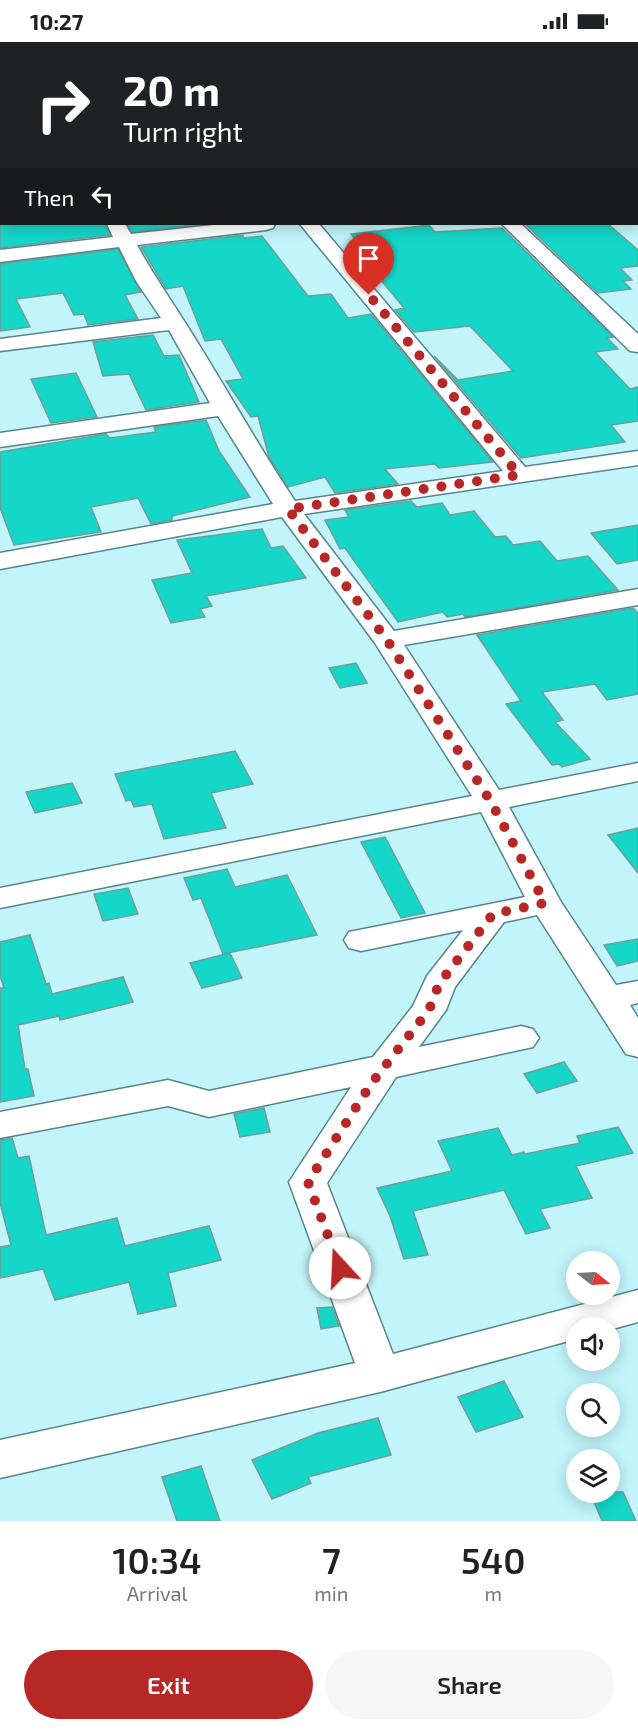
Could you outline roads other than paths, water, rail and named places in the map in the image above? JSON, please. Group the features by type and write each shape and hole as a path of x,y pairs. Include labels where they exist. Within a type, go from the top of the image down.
{"street":[{"path":"0,256 121,232 248,225"},
{"path":"310,225 519,475"},
{"path":"512,225 638,346"},
{"path":"121,232 146,281 175,323 224,408 288,509 387,640 491,802 545,903 623,996 638,1045"},
{"path":"0,345 175,323"},
{"path":"0,440 224,408"},
{"path":"0,561 288,509 638,458"},
{"path":"387,640 638,597"},
{"path":"0,898 638,772"},
{"path":"361,940 545,903"},
{"path":"380,1375 308,1182 371,1084 429,1010 439,984 493,914"},
{"path":"0,1125 168,1093 209,1104 521,1038"},
{"path":"0,1459 380,1375 638,1306"}]}
